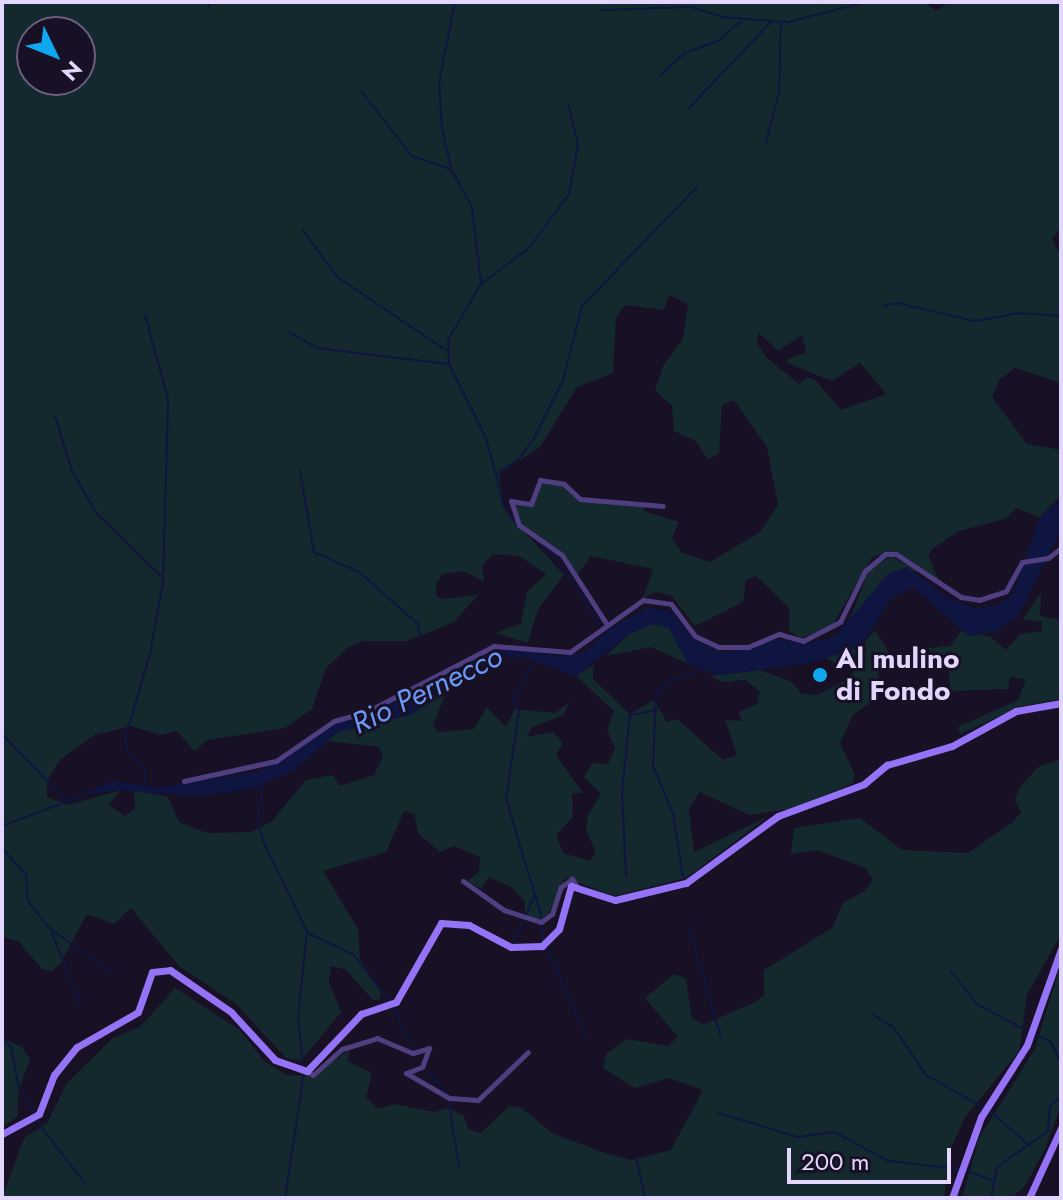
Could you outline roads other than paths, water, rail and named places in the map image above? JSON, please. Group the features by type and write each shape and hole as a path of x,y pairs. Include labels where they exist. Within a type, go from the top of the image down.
{"main road":[{"path":"2,1134 39,1114 54,1075 77,1047 132,1019 143,1003 145,980 162,969 231,1012 275,1060 307,1071 361,1014 396,1002 441,923 469,925 511,947 542,946 559,929 564,897 576,885 615,900 686,883 778,816 864,784 887,765 952,746 1016,711 1061,703"},
{"path":"952,1198 981,1117 1027,1045 1061,949"},
{"path":"1029,1198 1061,1128"}],"street":[{"path":"603,625 562,555 519,525 511,501 531,504 540,480 564,484 580,499 663,506"},
{"path":"184,781 276,761 334,721 366,712 472,653 507,643 570,652 603,625 657,599 671,604 695,636 719,647 748,647 779,634 803,641 840,622 865,571 885,554 896,554 961,597 979,600 1006,591 1024,561 1048,558 1061,548"},
{"path":"463,881 504,910 541,922 552,914 561,887 572,879 576,885"},
{"path":"307,1071 313,1075 342,1049 377,1038 413,1053 429,1048 422,1067 406,1073 449,1098 478,1100 528,1052"}],"water":[{"path":"1055,504 1061,505 1061,530 1017,618 996,631 969,636 913,587 890,600 861,646 810,663 720,675 688,664 669,628 653,624 629,634 576,676 523,657 501,657 410,715 338,732 294,770 255,788 202,796 115,790 77,796 113,781 157,788 261,771 335,722 359,718 498,647 562,656 586,652 608,629 649,607 673,612 694,640 724,653 777,639 805,644 835,636 888,574 907,567 947,597 977,609 998,605 1013,593 1040,517"}],"waterway":[{"path":"209,6 210,2"},
{"path":"455,2 439,82 442,129 451,169 472,207 481,283"},
{"path":"602,10 691,7 721,17 788,22 866,2"},
{"path":"884,2 908,2"},
{"path":"660,76 685,53 718,41 740,22"},
{"path":"689,108 771,22"},
{"path":"766,142 779,92 781,22"},
{"path":"361,91 412,156 449,169"},
{"path":"517,525 504,506 486,438 449,364 448,340 481,284 529,248 569,194 578,145 568,102"},
{"path":"496,474 519,459 534,438 563,380 582,306 698,186"},
{"path":"302,229 337,277 447,351"},
{"path":"883,306 897,303 975,321 1019,313 1061,316"},
{"path":"144,788 146,770 127,750 125,738 150,654 163,582 168,399 145,315"},
{"path":"289,332 317,348 448,364"},
{"path":"55,416 72,471 97,514 162,577"},
{"path":"300,471 314,552 359,572 418,624 420,637"},
{"path":"535,539 555,555 603,628"},
{"path":"535,660 513,699 519,711 506,799 542,918"},
{"path":"683,876 673,814 653,766 656,694 669,681 703,670"},
{"path":"626,877 622,792 630,715 657,710"},
{"path":"2,734 65,799"},
{"path":"262,785 258,821 264,843 307,932 298,1017 303,1067"},
{"name":"Rio Pernecco","path":"2,826 79,797"},
{"path":"2,848 26,875 28,901 48,927 114,974"},
{"path":"514,943 535,894"},
{"path":"543,924 543,941"},
{"path":"688,925 721,1037"},
{"path":"52,933 81,1006"},
{"path":"308,933 354,955 389,1001"},
{"path":"546,947 586,1036"},
{"path":"951,971 977,1004 1027,1031"},
{"path":"393,1006 413,1050"},
{"path":"872,1014 894,1028 926,1075 984,1108"},
{"path":"1033,1034 1050,1041 1061,1063"},
{"path":"2,1039 11,1047 18,1084 33,1112"},
{"path":"425,1069 447,1093"},
{"path":"285,1198 304,1073"},
{"path":"991,1198 997,1167 1048,1131 1050,1106 1061,1096"},
{"path":"448,1100 459,1166"},
{"path":"990,1111 1030,1146"},
{"path":"718,1113 798,1137 835,1132 888,1161 960,1169"},
{"path":"35,1119 84,1182"},
{"path":"636,1156 645,1198"},
{"path":"967,1171 994,1181"}],"place":[{"name":"Al mulino di Fondo","path":"820,675"}]}
